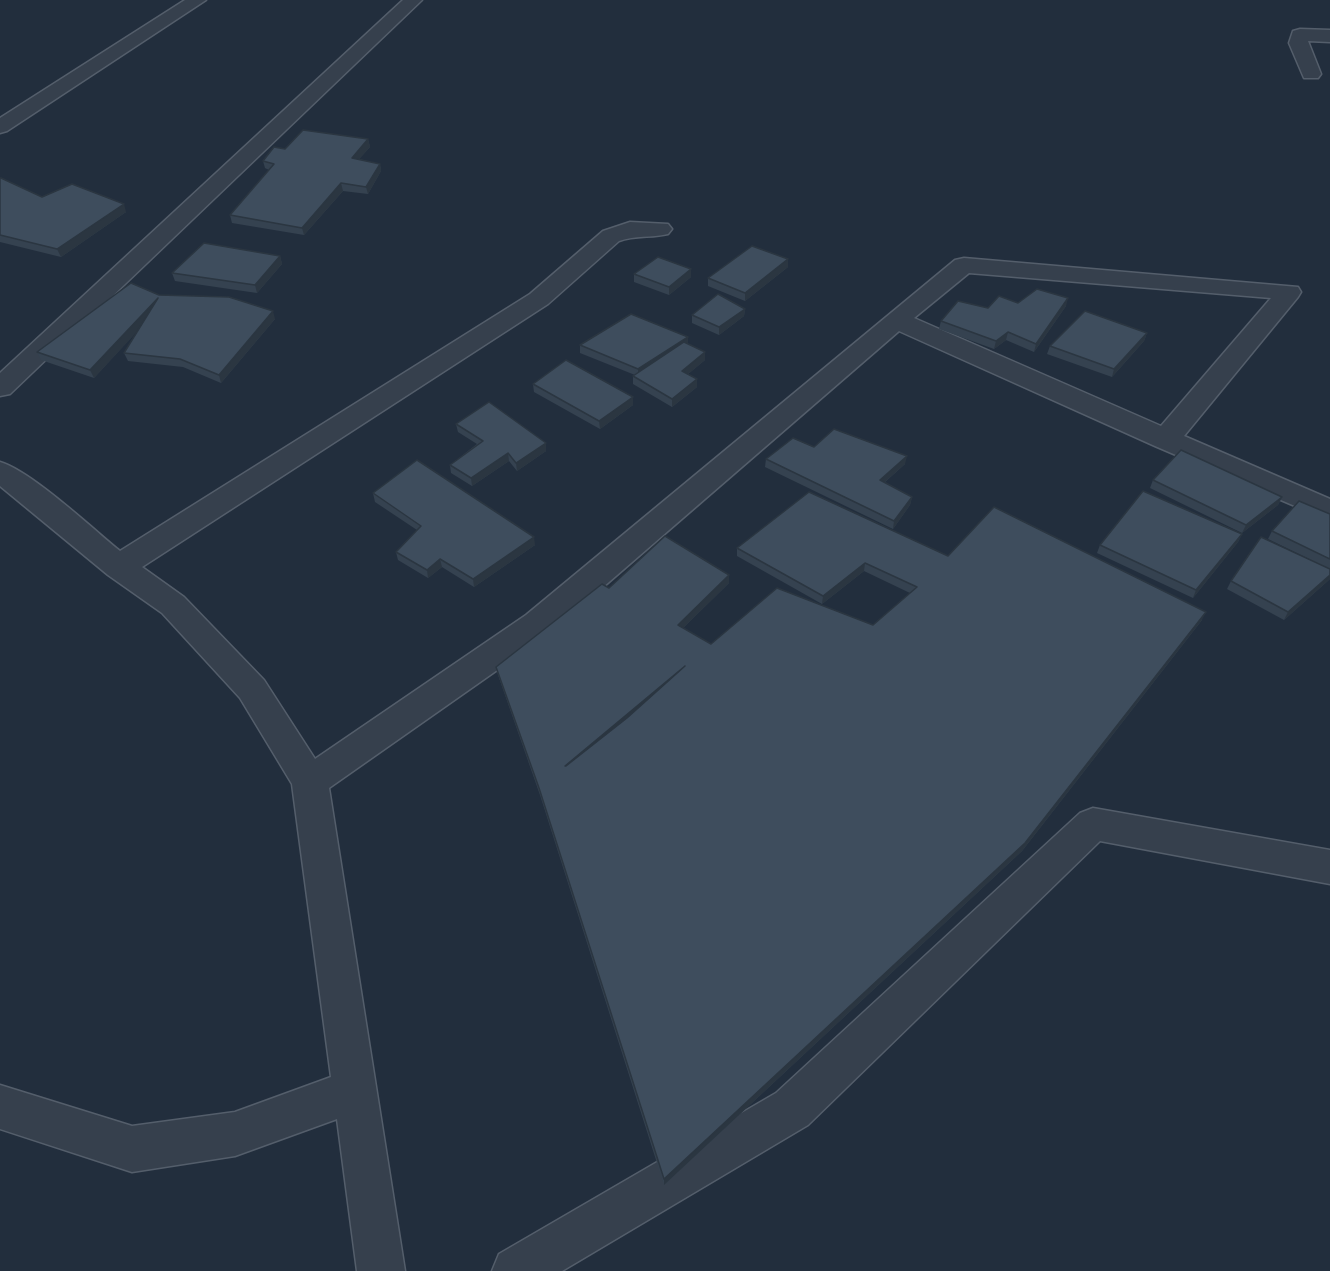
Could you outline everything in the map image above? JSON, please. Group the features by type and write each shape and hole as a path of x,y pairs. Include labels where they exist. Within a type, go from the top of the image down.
{"street":[{"path":"0,127 197,0"},
{"path":"0,388 413,0"},
{"path":"1311,74 1298,43 1300,35 1330,36"},
{"path":"119,567 539,299 611,236 630,230 660,229"},
{"path":"310,782 538,624 964,265 1289,292 1165,440"},
{"path":"896,320 1330,511"},
{"path":"0,472 33,496 119,567 173,605 252,689 310,782 381,1271"},
{"path":"516,1271 792,1109 1093,824 1326,857"},
{"path":"0,1107 132,1149 235,1134 354,1091"}],"building":[{"path":"303,130 368,139 352,158 380,164 366,187 341,183 302,228 230,215 274,164 263,161 274,147 285,149"},
{"path":"0,178 42,197 72,184 124,204 57,249 0,235"},
{"path":"204,243 280,256 255,285 172,273"},
{"path":"752,246 788,259 745,293 708,278"},
{"path":"658,257 691,269 669,287 634,274"},
{"path":"131,283 159,295 229,297 273,311 219,375 180,359 124,353 158,298 90,370 37,352"},
{"path":"1037,289 1068,298 1036,344 1008,332 996,341 941,321 958,301 988,308 999,296 1018,303"},
{"path":"718,294 745,309 719,327 692,315"},
{"path":"1085,311 1147,333 1114,369 1050,346"},
{"path":"631,314 688,337 638,369 580,345"},
{"path":"684,342 705,352 682,371 697,379 672,399 633,376"},
{"path":"566,360 633,397 599,421 533,384"},
{"path":"489,402 546,443 516,463 508,453 471,478 450,465 483,441 456,424"},
{"path":"834,429 907,456 880,480 912,497 894,521 766,459 793,438 814,447"},
{"path":"1181,450 1282,497 1246,525 1153,480"},
{"path":"417,460 534,537 473,579 440,559 427,570 396,552 421,526 373,493"},
{"path":"1143,491 1242,534 1196,590 1100,545"},
{"path":"809,492 948,556 994,507 1206,612 1025,843 664,1179 539,788 496,667 602,584 609,588 665,536 729,575 678,625 711,644 777,588 873,625 917,587 865,563 823,596 737,548","holes":["685,666 627,718 566,766 565,766"]},
{"path":"1299,501 1330,514 1330,559 1272,531"},
{"path":"1261,537 1330,569 1330,575 1288,612 1231,581"}]}
